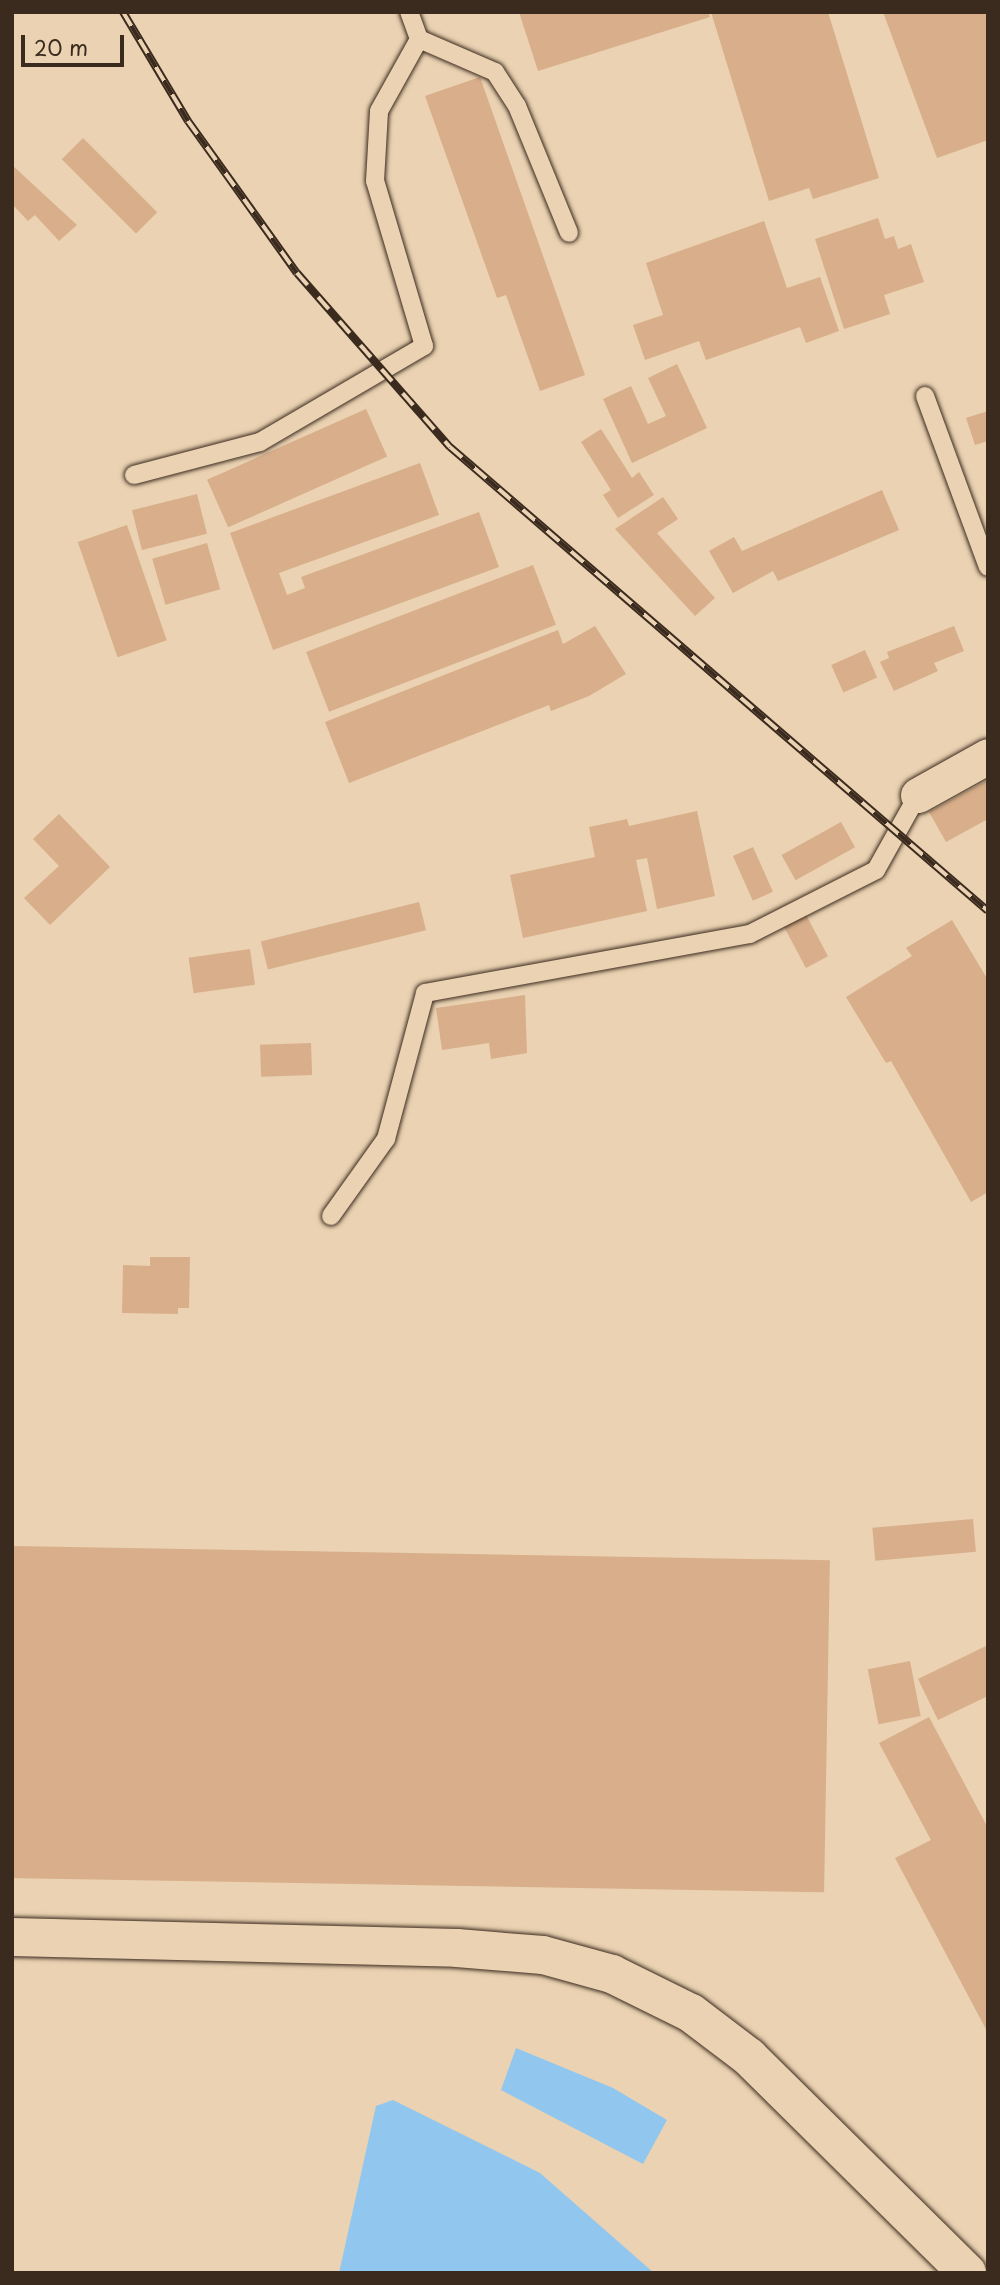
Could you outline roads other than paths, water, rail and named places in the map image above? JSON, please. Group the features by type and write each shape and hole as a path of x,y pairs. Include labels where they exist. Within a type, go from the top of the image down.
{"street":[{"path":"918,794 988,756"},
{"path":"12,1937 457,1948 543,1955 612,1973 691,2013 749,2057 967,2273"}],"lane":[{"path":"409,12 419,39 495,72 517,106 569,233"},
{"path":"134,475 260,442 424,346 375,181 379,111 419,39"},
{"path":"925,396 988,567"},
{"path":"331,1216 386,1139 425,993 750,934 876,870 918,794"}],"water":[{"path":"516,2048 613,2088 667,2120 643,2164 501,2090"},
{"path":"393,2100 540,2173 654,2273 339,2273 376,2106"}],"railway":[{"path":"123,12 188,121 297,273 450,447 988,911"}]}
